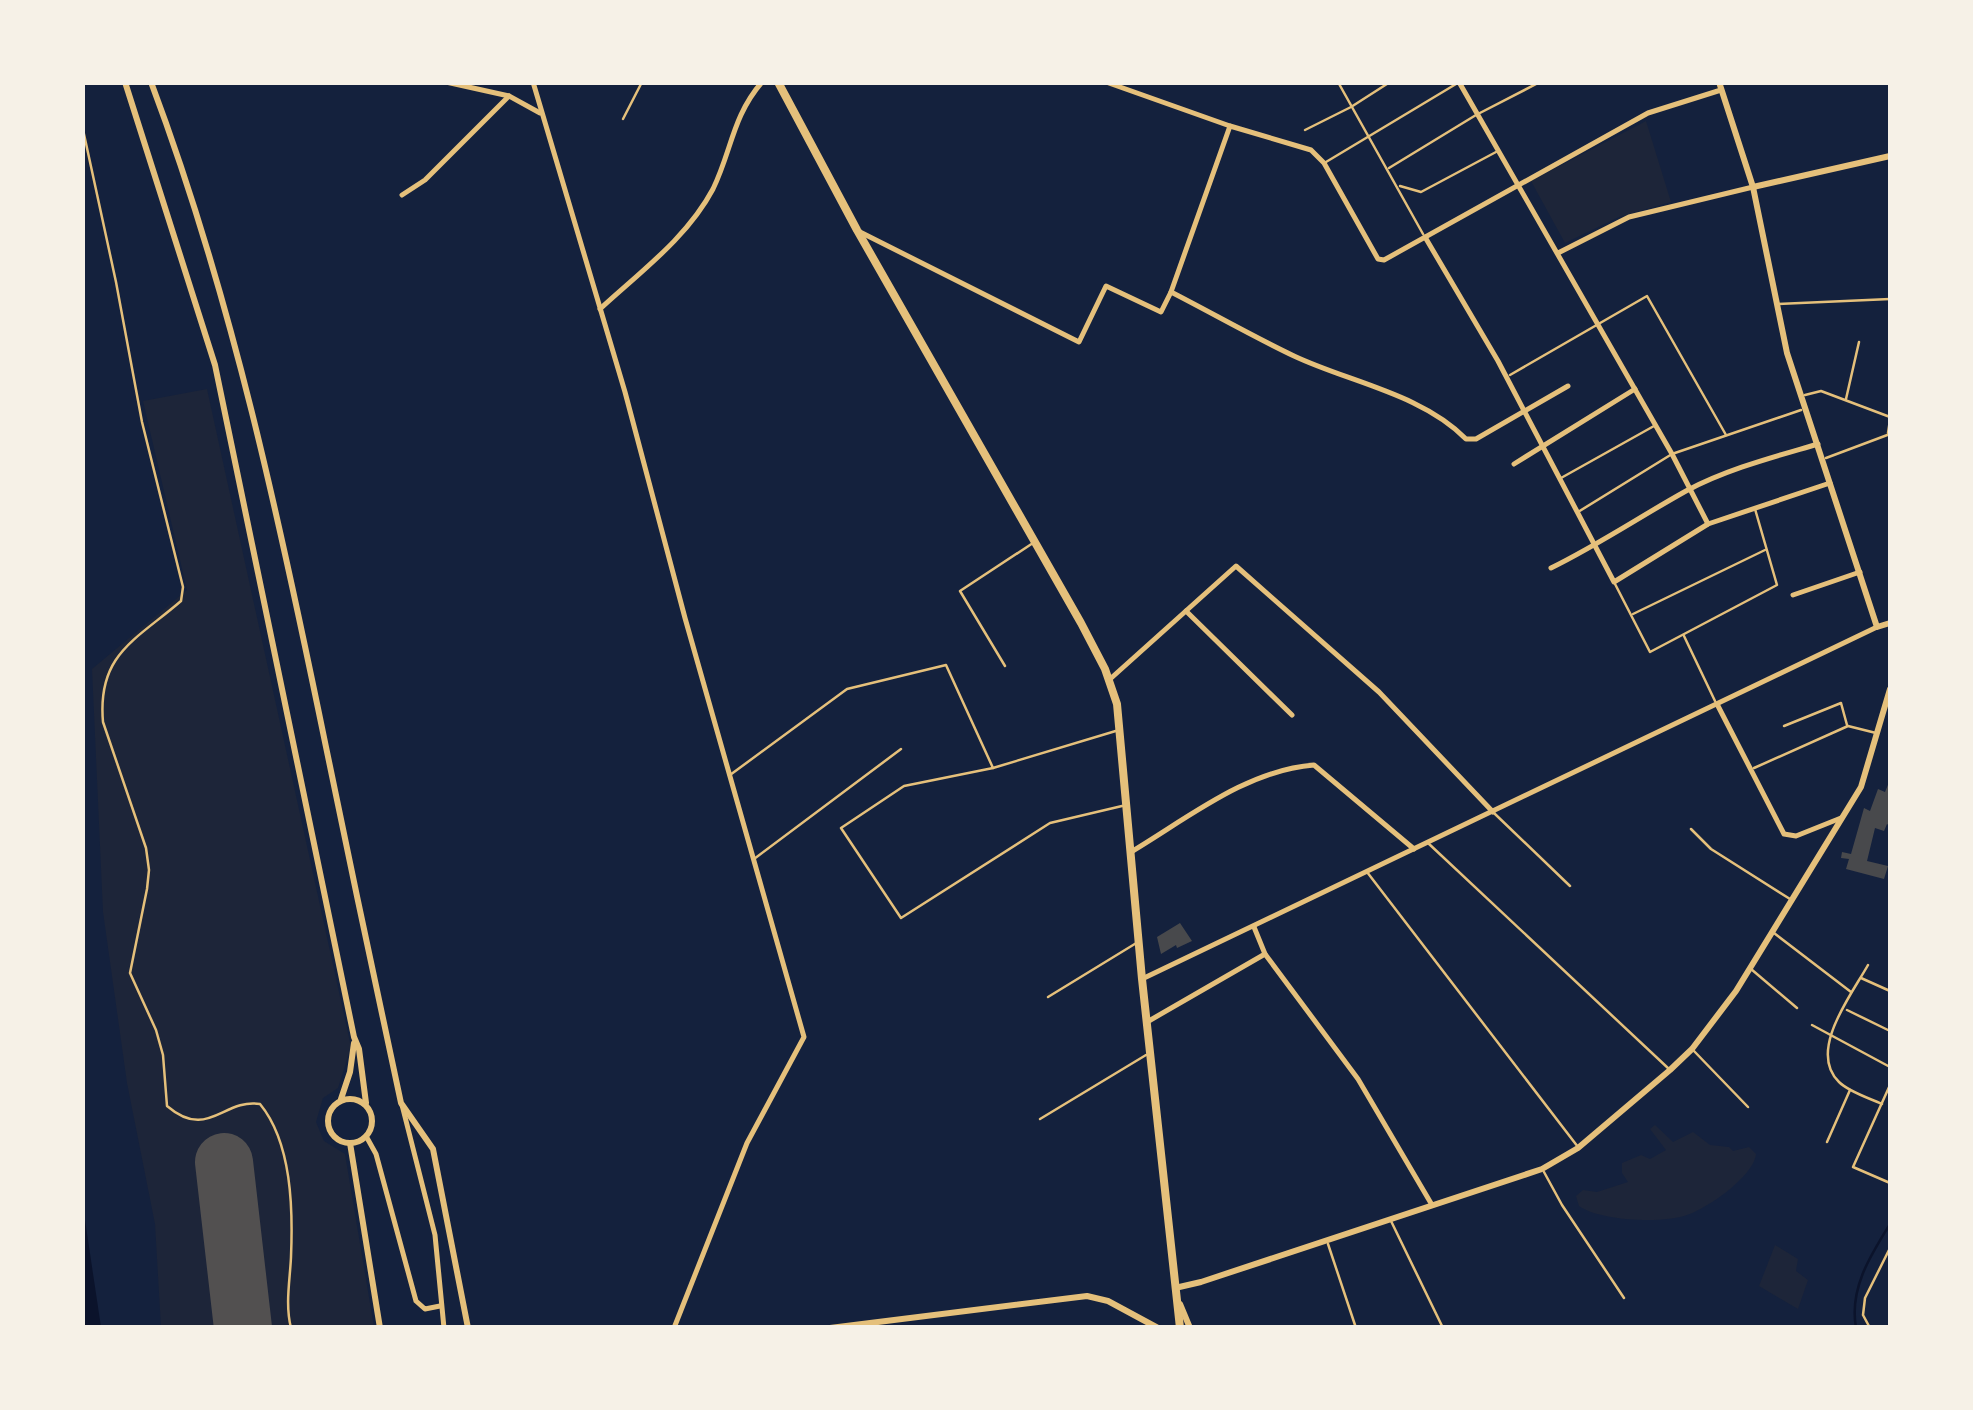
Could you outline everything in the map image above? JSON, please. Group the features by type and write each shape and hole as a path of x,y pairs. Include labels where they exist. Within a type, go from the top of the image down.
{"main road":[{"path":"778,82 857,230 1035,542 1109,680 1117,704 1142,979 1175,1288 1183,1326"}],"street":[{"path":"125,82 215,365 368,1093 366,1104 373,1120 366,1136 350,1144"},
{"path":"151,82 234,344 291,578 401,1102 435,1235 444,1328"},
{"path":"393,82 420,82"},
{"path":"446,82 509,96 542,115"},
{"path":"534,82 626,392 728,776 804,1036 746,1143 674,1328"},
{"path":"600,309 683,233 713,188 744,104 762,82"},
{"path":"1106,82 1311,150 1324,162 1378,259 1384,260 1648,113 1720,86 1752,187 1787,353 1877,627"},
{"path":"1458,82 1558,252 1708,524"},
{"path":"402,195 425,180 509,96"},
{"path":"857,230 1079,342 1106,286 1161,312 1230,126"},
{"path":"1558,252 1629,217 1890,156"},
{"path":"1425,237 1506,377 1614,582 1708,524 1830,483"},
{"path":"1171,292 1296,357 1413,404 1458,430 1466,439 1476,440 1568,386"},
{"path":"1514,464 1635,389"},
{"path":"1551,568 1596,546 1690,489 1754,463 1818,444"},
{"path":"1109,680 1236,566 1380,692 1493,812"},
{"path":"1793,595 1860,572"},
{"path":"1186,611 1292,715"},
{"path":"1142,979 1890,623"},
{"path":"1175,1288 1542,1169 1578,1148 1692,1049 1750,968 1862,786 1890,689"},
{"path":"1717,704 1784,834 1796,836 1844,816"},
{"path":"1131,852 1262,774 1314,765 1414,850"},
{"path":"1254,926 1266,954 1358,1079 1432,1206"},
{"path":"1147,1022 1266,954"},
{"path":"350,1144 334,1137 327,1121 329,1112 341,1100 350,1072 354,1037"},
{"path":"341,1100 350,1098 366,1104"},
{"path":"401,1102 433,1148 468,1328"},
{"path":"366,1136 376,1154 416,1301 424,1309 440,1306"},
{"path":"350,1144 380,1328"},
{"path":"830,1328 1087,1296 1108,1301 1158,1328"}],"lane":[{"path":"622,118 642,82"},
{"path":"1338,82 1425,237"},
{"path":"1305,130 1390,82"},
{"path":"1324,162 1458,82"},
{"path":"1387,169 1540,82"},
{"path":"1396,185 1421,192 1497,152"},
{"path":"1506,377 1647,296 1726,435"},
{"path":"1778,304 1890,299"},
{"path":"1846,401 1859,342"},
{"path":"1803,395 1821,392 1890,418 1889,435 1823,459"},
{"path":"1578,512 1672,454 1807,408"},
{"path":"1560,478 1655,425"},
{"path":"1614,582 1650,652 1684,634 1776,585 1755,507"},
{"path":"1005,666 960,591 1035,542"},
{"path":"1631,615 1767,550"},
{"path":"1684,634 1717,704"},
{"path":"728,776 846,690 946,665 992,768"},
{"path":"1784,726 1840,703 1848,726"},
{"path":"1750,770 1848,726 1878,733"},
{"path":"1120,730 992,768 904,786 842,828 901,918 1050,823 1128,804"},
{"path":"752,860 902,749"},
{"path":"1493,812 1570,886"},
{"path":"1692,829 1711,849 1791,900"},
{"path":"1428,843 1670,1070"},
{"path":"1368,872 1578,1148"},
{"path":"1772,931 1852,993"},
{"path":"1048,996 1139,941"},
{"path":"1868,965 1829,1036 1830,1068 1839,1083 1882,1104"},
{"path":"1750,968 1796,1008"},
{"path":"1861,978 1890,991"},
{"path":"1844,1009 1890,1031"},
{"path":"1812,1025 1890,1067"},
{"path":"1692,1049 1748,1107"},
{"path":"1040,1119 1151,1052"},
{"path":"1890,1085 1853,1167 1890,1182"},
{"path":"1828,1142 1851,1089"},
{"path":"1884,1099 1890,1102"},
{"path":"1542,1169 1624,1298"},
{"path":"1390,1220 1443,1328"},
{"path":"1327,1240 1356,1328"}],"path":[{"path":"82,125 142,422 183,587 181,601 118,655 106,673 101,702 103,722 150,870 130,973 164,1055 167,1106 186,1118 210,1121 252,1102 266,1111 283,1154 290,1198 290,1328"},
{"path":"1870,1328 1863,1315 1865,1298 1890,1248"}],"shaded area":[{"path":"1646,121 1671,202 1619,217 1565,243 1531,181"},
{"path":"207,389 351,1047 338,1088 323,1098 316,1122 324,1141 345,1154 374,1327 161,1327 155,1224 127,1083 103,912 92,669 187,590 143,401"},
{"path":"1655,1125 1673,1142 1693,1132 1710,1145 1733,1151 1749,1147 1756,1154 1753,1163 1718,1198 1676,1218 1616,1218 1579,1206 1576,1196 1583,1190 1597,1192 1628,1182 1622,1173 1622,1163 1641,1155 1650,1159 1666,1150 1650,1129"},
{"path":"82,1200 101,1327 83,1327"},
{"path":"1775,1245 1798,1259 1796,1271 1808,1280 1798,1309 1759,1286"}],"building":[{"path":"1890,780 1890,826 1887,824 1884,831 1875,828 1867,861 1888,866 1884,879 1846,869 1849,859 1841,858 1842,852 1851,854 1864,808 1870,811 1878,789 1885,792"},
{"path":"1180,923 1192,941 1161,954 1157,937"}],"waterway":[{"path":"1856,1328 1858,1286 1890,1224"}],"runway":[{"path":"224,1162 243,1328"}]}
